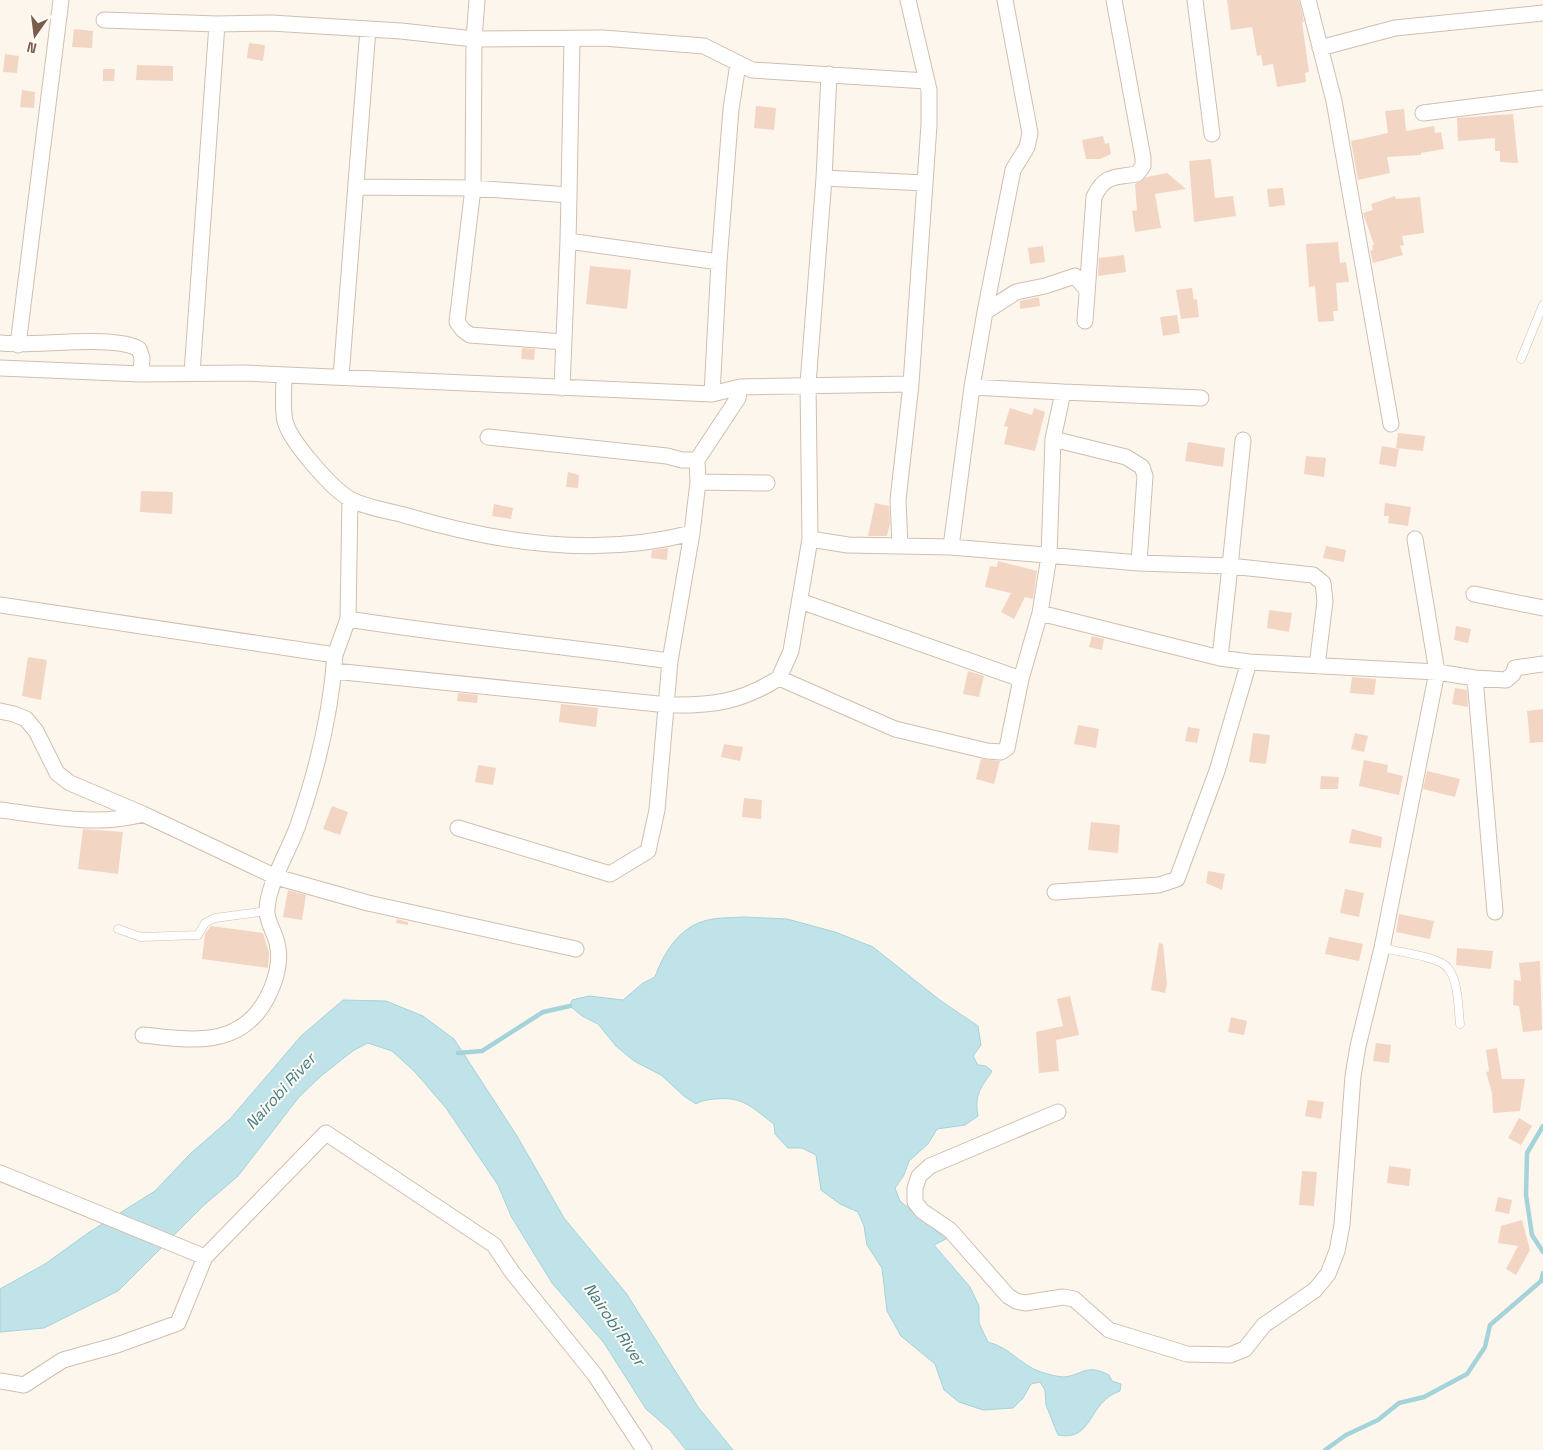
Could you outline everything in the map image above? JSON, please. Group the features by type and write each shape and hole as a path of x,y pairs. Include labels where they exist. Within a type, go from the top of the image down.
{"street":[{"path":"18,345 61,0"},
{"path":"477,0 474,39 473,188 457,322 463,330 470,334 564,342"},
{"path":"900,546 898,500 911,384 929,125 926,81 908,0"},
{"path":"951,547 984,312 1013,170 1027,147 1030,133 1005,0"},
{"path":"1084,321 1094,198 1100,184 1108,179 1137,174 1143,166 1114,0"},
{"path":"1195,0 1212,134"},
{"path":"1308,0 1339,127 1391,424"},
{"path":"1320,48 1395,28 1543,14"},
{"path":"104,20 217,24 271,22 474,39 603,38 704,46 752,70 926,81"},
{"path":"192,373 217,24"},
{"path":"341,377 368,29"},
{"path":"562,388 568,241 572,39"},
{"path":"712,394 719,262 738,64"},
{"path":"334,671 668,705 700,706 728,702 758,691 779,678 791,651 810,539 808,384 824,178 829,74"},
{"path":"1423,113 1543,98"},
{"path":"824,178 924,183"},
{"path":"356,187 473,188 569,195"},
{"path":"568,241 719,262"},
{"path":"984,312 1016,292 1044,286 1075,276 1087,290"},
{"path":"0,343 18,345 120,342 139,349 142,358 141,374"},
{"path":"0,368 141,374 192,373 341,377 712,394 740,387 808,384 911,384"},
{"path":"284,375 285,421 294,441 316,468 350,499 452,529 565,547 658,542 692,533"},
{"path":"458,828 610,874 648,851 657,810 668,705 670,661 692,533 698,482 697,460 738,398 740,387"},
{"path":"972,387 1202,398"},
{"path":"779,678 895,729 987,751 1001,752 1007,748 1022,679 1040,613 1049,556 1053,439 1063,392"},
{"path":"488,437 667,456 682,460 697,460"},
{"path":"1053,439 1126,457 1142,467 1145,476 1140,563"},
{"path":"1220,658 1242,440"},
{"path":"698,482 767,483"},
{"path":"144,1035 194,1040 226,1036 256,1014 275,983 278,945 267,911 276,877 298,826 319,755 334,671 335,655 348,619 350,499"},
{"path":"810,539 848,545 951,547 1140,563 1230,566 1313,575 1323,583 1325,601 1317,666"},
{"path":"1058,1112 930,1166 919,1176 915,1188 915,1202 922,1211 950,1230 990,1277 1016,1301 1025,1303 1063,1297 1074,1299 1109,1330 1187,1354 1230,1355 1246,1349 1264,1325 1274,1316 1315,1290 1328,1274 1337,1251 1342,1225 1353,1076 1382,948 1437,672 1415,540"},
{"path":"1474,594 1543,608"},
{"path":"800,600 1022,679"},
{"path":"0,605 335,655"},
{"path":"1040,613 1220,658 1249,662 1437,672 1506,680 1513,674 1515,668 1543,664"},
{"path":"348,619 441,633 520,640 670,661"},
{"path":"1055,892 1159,885 1177,879 1216,771 1249,662"},
{"path":"1476,678 1495,912"},
{"path":"0,711 26,719 36,731 57,773 70,783 143,814 276,877 368,903 576,949"},
{"path":"0,810 87,821 120,820 143,814"},
{"path":"0,1381 24,1385 63,1360 117,1345 178,1323 205,1257 326,1132 494,1245 512,1272 595,1375 644,1450"},
{"path":"0,1173 205,1257"}],"lane":[{"path":"1521,359 1543,304"},
{"path":"118,929 141,937 198,935 205,923 215,918 267,911"},
{"path":"1382,948 1441,962 1449,969 1454,981 1460,1024"}],"water":[{"path":"744,917 787,919 835,932 873,947 941,1001 978,1026 981,1045 973,1056 978,1065 986,1066 992,1071 978,1097 978,1116 965,1125 937,1129 928,1144 909,1161 904,1175 895,1188 900,1201 946,1239 934,1245 970,1287 979,1306 979,1323 988,1342 1003,1348 1027,1365 1043,1373 1064,1377 1095,1370 1109,1375 1112,1381 1121,1384 1120,1391 1109,1396 1101,1404 1085,1427 1078,1433 1070,1436 1058,1435 1046,1405 1045,1390 1040,1382 1031,1384 1023,1398 1013,1408 983,1410 959,1402 944,1390 935,1364 901,1336 887,1311 882,1268 867,1245 864,1226 858,1212 840,1204 821,1190 816,1155 802,1148 788,1148 775,1134 774,1124 741,1101 715,1099 696,1104 661,1075 634,1061 616,1046 598,1024 582,1016 570,1006 572,1000 589,996 623,1000 643,983 655,977 662,960 672,944 685,931 706,920"},
{"name":"Nairobi River","path":"343,1000 386,1001 423,1016 454,1039 517,1136 564,1218 626,1293 698,1407 733,1450 686,1450 670,1430 646,1409 604,1343 552,1283 511,1216 498,1185 446,1108 415,1072 392,1051 368,1043 354,1050 321,1076 299,1097 238,1176 202,1207 118,1291 44,1328 0,1332 0,1289 45,1264 88,1233 155,1191 190,1154 230,1119 301,1036"}],"building":[{"path":"1227,0 1299,0 1304,22 1302,22 1309,72 1305,73 1306,82 1277,87 1273,64 1263,66 1261,55 1257,56 1252,27 1231,30"},
{"path":"74,29 93,31 92,48 72,47"},
{"path":"249,43 265,45 263,61 247,58"},
{"path":"5,54 19,56 17,73 3,72"},
{"path":"137,65 173,66 173,81 136,80"},
{"path":"103,69 115,69 114,81 103,81"},
{"path":"22,90 35,92 34,108 20,107"},
{"path":"756,106 776,108 774,130 754,128"},
{"path":"1404,109 1406,131 1434,126 1435,133 1441,132 1444,149 1421,153 1421,155 1387,157 1390,173 1358,180 1351,141 1388,133 1385,111"},
{"path":"1513,114 1518,163 1500,162 1500,151 1495,151 1495,138 1458,141 1457,118"},
{"path":"1103,136 1105,144 1109,143 1111,154 1100,159 1086,159 1082,140"},
{"path":"1211,159 1215,198 1233,196 1236,216 1194,222 1189,161"},
{"path":"1167,173 1186,189 1155,194 1161,228 1135,232 1132,211 1137,210 1135,184 1147,177"},
{"path":"1283,188 1285,205 1269,207 1267,189"},
{"path":"1395,196 1396,199 1420,197 1424,233 1402,236 1404,245 1400,246 1403,255 1373,263 1370,251 1373,250 1372,245 1374,245 1363,213 1373,210 1371,204"},
{"path":"1338,242 1340,263 1346,262 1349,282 1336,283 1338,311 1333,311 1334,321 1318,322 1315,286 1309,287 1306,244"},
{"path":"1043,246 1045,262 1030,264 1028,248"},
{"path":"1124,255 1126,272 1098,276 1099,258"},
{"path":"590,266 631,270 627,309 586,304"},
{"path":"1192,288 1194,300 1197,299 1199,317 1181,319 1176,290"},
{"path":"1039,297 1040,306 1020,309 1020,301"},
{"path":"1177,315 1180,333 1163,336 1160,317"},
{"path":"522,348 535,349 534,360 521,359"},
{"path":"1010,408 1032,415 1034,408 1045,412 1035,451 1004,444 1008,427 1004,426"},
{"path":"1398,433 1425,436 1423,451 1396,448"},
{"path":"1188,442 1225,448 1223,467 1185,461"},
{"path":"1382,446 1399,449 1396,467 1379,464"},
{"path":"1306,456 1326,458 1324,477 1304,474"},
{"path":"568,472 579,475 578,488 566,487"},
{"path":"141,491 173,492 172,514 140,512"},
{"path":"875,503 889,506 890,523 887,536 868,536"},
{"path":"1385,503 1411,507 1408,526 1388,523 1389,516 1384,516"},
{"path":"494,504 513,508 511,519 492,516"},
{"path":"1326,546 1346,550 1344,562 1323,558"},
{"path":"668,548 667,560 651,558 652,550"},
{"path":"998,561 1037,571 1033,599 1025,597 1014,619 1001,612 1011,593 985,587 990,566 997,567"},
{"path":"1269,610 1292,613 1289,632 1267,628"},
{"path":"1456,626 1471,629 1468,643 1454,640"},
{"path":"1092,636 1104,639 1102,650 1089,647"},
{"path":"28,657 47,660 41,700 22,696"},
{"path":"968,671 984,676 979,697 963,694"},
{"path":"1352,677 1376,679 1374,695 1350,693"},
{"path":"1455,688 1467,690 1468,707 1452,704"},
{"path":"458,693 478,695 477,703 457,701"},
{"path":"561,704 598,708 596,727 559,722"},
{"path":"1543,709 1543,742 1530,743 1527,711"},
{"path":"1078,725 1099,729 1096,748 1074,744"},
{"path":"1188,727 1200,729 1197,743 1185,741"},
{"path":"1253,733 1270,735 1266,764 1249,762"},
{"path":"1355,733 1368,736 1364,752 1351,749"},
{"path":"724,744 743,747 740,761 721,757"},
{"path":"981,759 1000,761 994,784 976,779"},
{"path":"1364,760 1388,765 1387,772 1403,776 1399,795 1359,786"},
{"path":"478,765 496,768 493,785 475,782"},
{"path":"1427,771 1460,779 1455,797 1423,789"},
{"path":"1321,776 1339,777 1338,789 1320,789"},
{"path":"744,798 762,800 761,819 742,817"},
{"path":"332,806 348,812 340,835 323,829"},
{"path":"1091,822 1120,825 1118,853 1088,850"},
{"path":"83,829 123,832 118,874 78,869"},
{"path":"1352,829 1382,837 1381,848 1349,843"},
{"path":"1208,871 1225,874 1222,890 1206,883"},
{"path":"1345,889 1364,893 1359,917 1340,913"},
{"path":"288,890 306,895 302,920 283,917"},
{"path":"1399,914 1434,921 1430,939 1396,932"},
{"path":"397,919 408,922 408,925 396,923"},
{"path":"211,926 263,933 269,953 268,968 202,959 205,934"},
{"path":"1329,937 1363,944 1359,961 1325,954"},
{"path":"1159,943 1163,944 1167,984 1165,993 1151,990"},
{"path":"1457,948 1493,951 1491,969 1456,965"},
{"path":"1540,961 1542,1030 1523,1032 1519,1006 1513,1005 1514,980 1521,981 1519,963"},
{"path":"1070,996 1079,1035 1056,1040 1059,1071 1039,1073 1036,1032 1063,1026 1057,999"},
{"path":"1231,1017 1247,1021 1244,1035 1228,1032"},
{"path":"1376,1043 1391,1045 1389,1063 1373,1061"},
{"path":"1497,1048 1502,1079 1525,1079 1520,1111 1493,1113 1492,1093 1486,1072 1489,1071 1486,1050"},
{"path":"1308,1100 1324,1102 1321,1119 1305,1116"},
{"path":"1519,1118 1532,1126 1521,1145 1508,1138"},
{"path":"1389,1166 1411,1169 1409,1186 1387,1183"},
{"path":"1302,1171 1317,1172 1314,1206 1299,1205"},
{"path":"1498,1197 1512,1200 1509,1214 1495,1211"},
{"path":"1522,1220 1530,1250 1516,1275 1506,1269 1518,1246 1498,1243 1501,1226"}],"waterway":[{"path":"458,1053 482,1051 543,1012 570,1006"},
{"path":"1543,1126 1527,1153 1526,1195 1532,1235 1543,1252"},
{"path":"1325,1450 1346,1435 1378,1420 1399,1403 1424,1397 1467,1374 1485,1347 1490,1325 1541,1281 1543,1273"}]}
